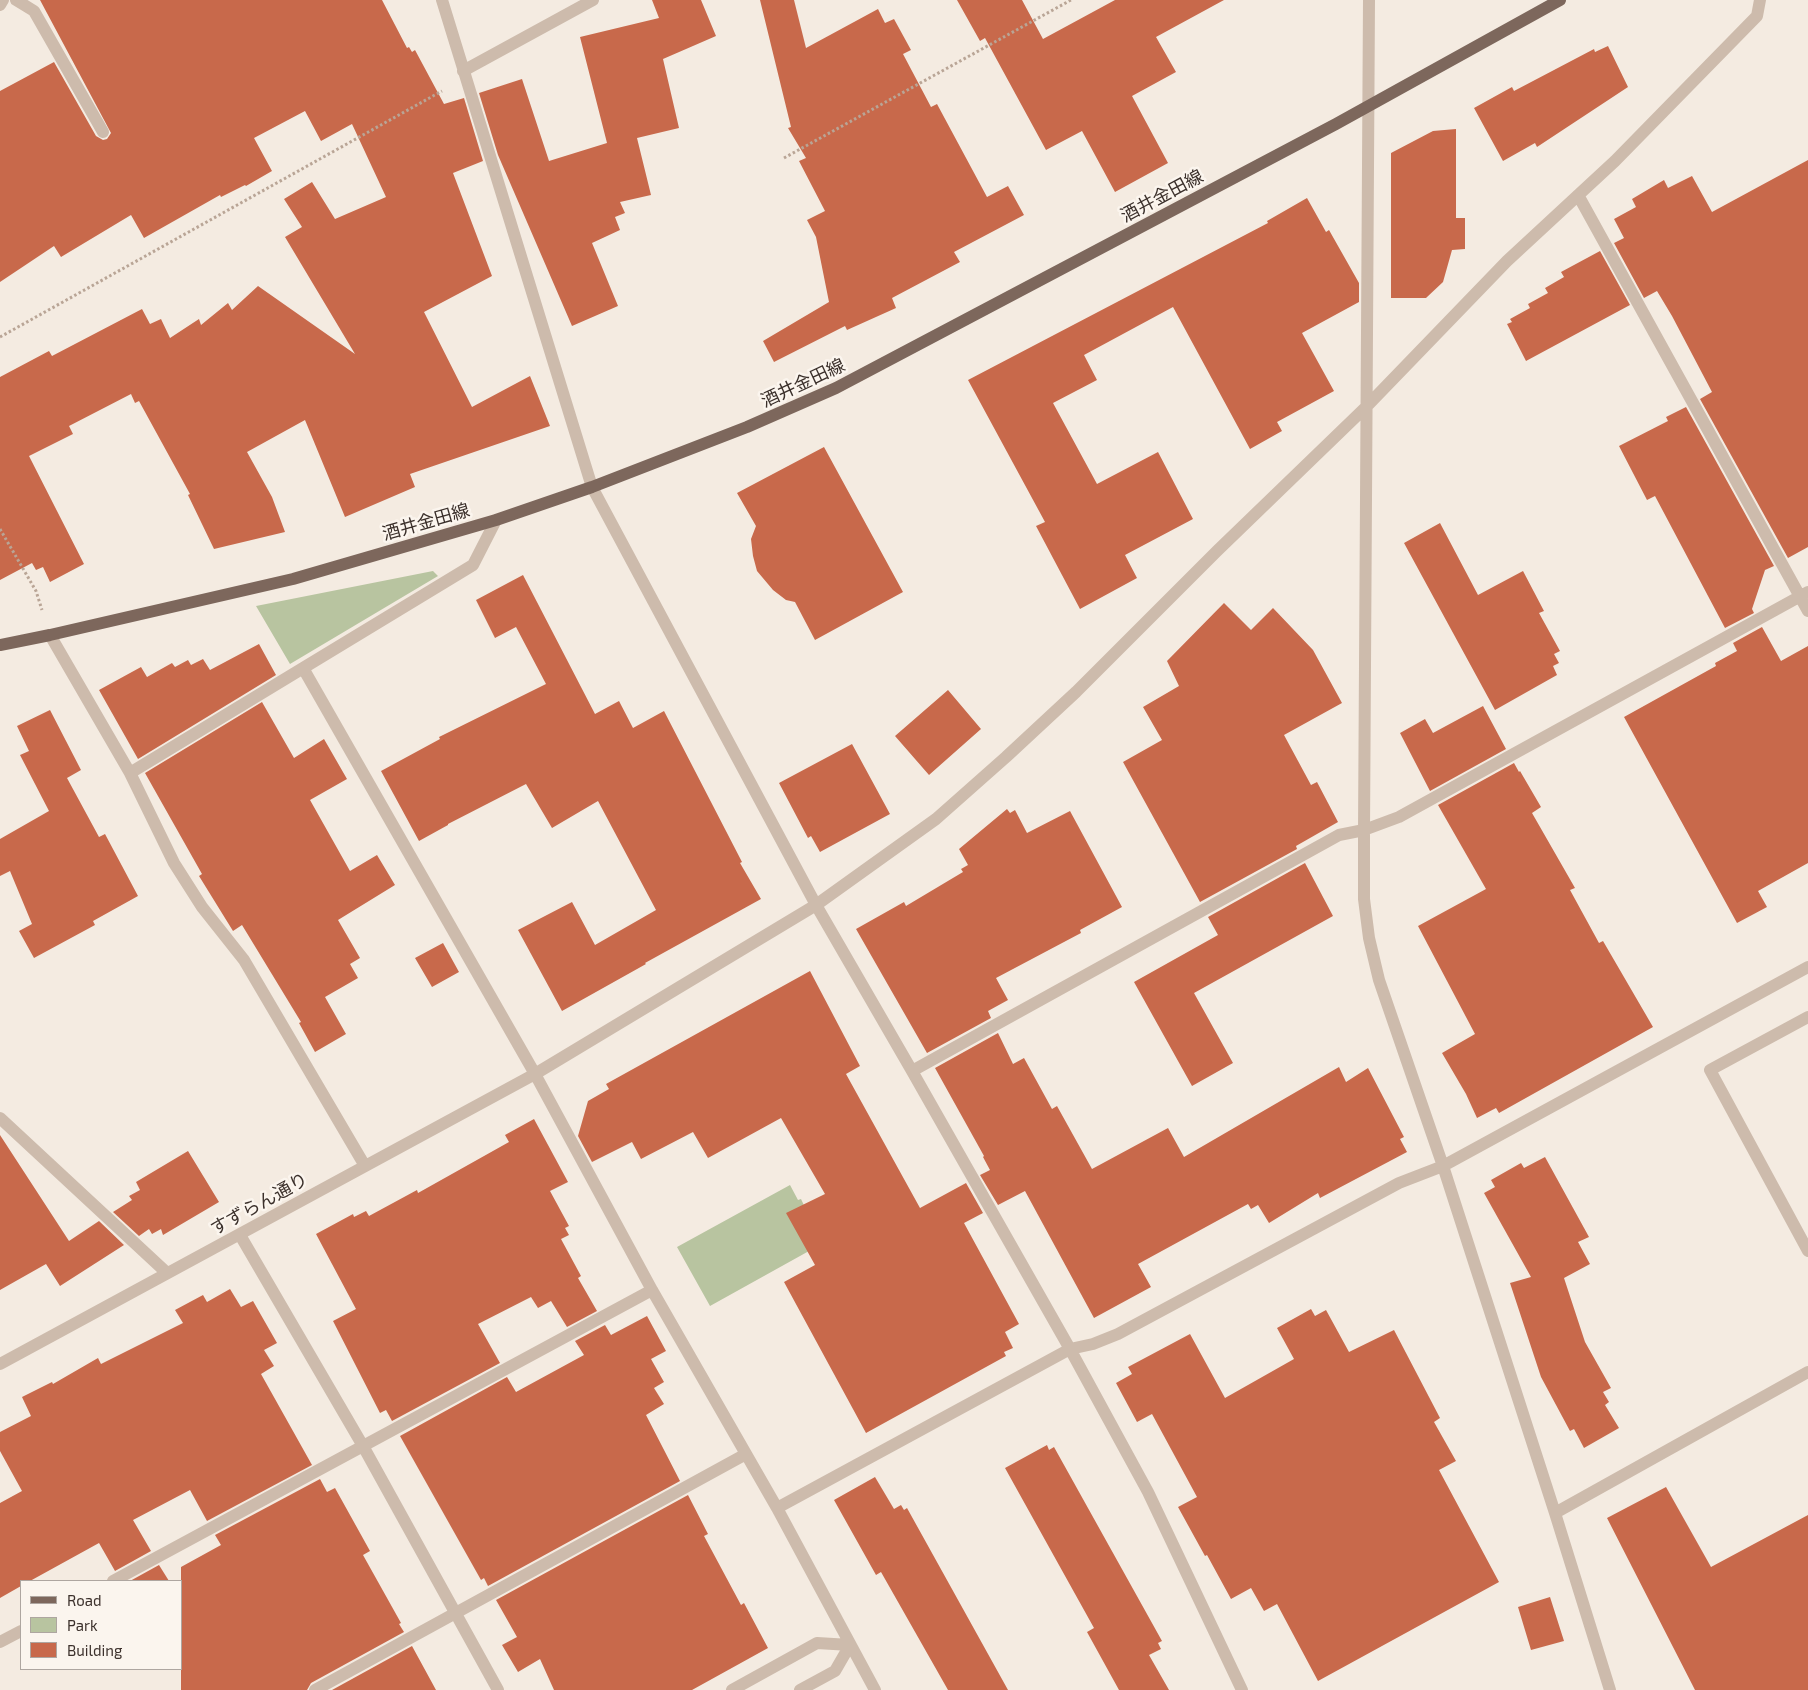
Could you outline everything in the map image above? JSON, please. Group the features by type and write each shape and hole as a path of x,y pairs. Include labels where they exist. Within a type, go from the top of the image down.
{"main road":[{"name":"酒井金田線","path":"0,645 293,579 496,520 592,488 747,427 836,388 1368,107 1560,0"}],"street":[{"path":"0,5 3,0"},
{"path":"16,0 34,11 103,132"},
{"path":"442,0 592,488 816,905 1070,1350 1148,1492 1242,1690"},
{"path":"463,71 593,0"},
{"path":"1369,0 1364,830 1364,899 1369,938 1379,980 1443,1166 1610,1690"},
{"name":"すずらん通り","path":"0,1364 535,1074 816,905 936,819 1076,692 1217,551 1366,407 1507,261 1615,161 1757,16 1760,0"},
{"path":"1578,195 1804,594 1808,611"},
{"path":"130,773 473,565 496,520"},
{"path":"912,1071 1339,836 1364,830 1400,817 1804,594"},
{"path":"50,635 130,773 174,863 202,907 244,960 365,1166"},
{"path":"302,668 535,1074 652,1290 778,1508 875,1690"},
{"path":"778,1508 1070,1350 1093,1344 1118,1334 1398,1182 1443,1166 1808,967"},
{"path":"1808,1017 1710,1070 1808,1251"},
{"path":"0,1118 168,1273"},
{"path":"240,1235 363,1446 498,1690"},
{"path":"115,1580 652,1290"},
{"path":"1555,1513 1808,1372"},
{"path":"315,1690 746,1454"},
{"path":"0,1642 20,1632"},
{"path":"732,1690 817,1643 850,1645"},
{"path":"800,1690 835,1671 850,1645"}],"path":[{"path":"784,158 1071,0"},
{"path":"0,337 457,83 463,71"},
{"path":"0,529 36,591 50,635"}],"green space":[{"path":"433,571 438,576 290,664 256,606"},
{"path":"790,1185 798,1200 801,1199 809,1216 845,1231 710,1306 677,1247"}],"building":[{"path":"40,0 382,0 407,48 409,47 412,52 415,50 444,104 464,98 483,161 453,173 492,276 424,312 472,407 530,376 550,426 410,474 415,487 345,517 305,420 247,452 272,497 285,532 214,549 188,495 190,494 139,401 135,403 131,394 69,426 73,434 29,456 84,564 50,582 43,567 36,570 32,563 0,580 0,377 49,351 52,356 142,309 150,324 161,319 170,338 199,319 201,325 228,303 232,310 258,286 355,354 285,237 302,227 284,199 312,182 335,219 386,197 352,124 321,141 305,111 254,138 272,171 246,186 221,197 220,195 144,238 131,215 61,257 54,246 0,282 0,91 54,62 96,136 103,140 107,139 111,133"},
{"path":"652,0 701,0 716,36 663,59 679,128 637,138 651,195 620,202 625,213 615,217 620,230 592,243 618,306 572,326 498,155 479,93 522,79 549,161 607,143 580,37 659,18"},
{"path":"760,0 794,0 806,48 878,9 885,23 894,19 911,50 903,54 931,107 937,104 987,197 1008,186 1024,215 954,252 960,262 892,298 896,308 847,330 845,326 774,362 763,341 829,302 816,237 807,220 825,211 799,161 806,158 788,128 791,127"},
{"path":"957,0 1022,0 1043,39 1115,0 1224,0 1156,37 1176,72 1132,96 1168,163 1115,192 1082,131 1046,150 985,38 980,41"},
{"path":"1608,46 1628,87 1537,147 1535,143 1503,161 1474,108 1512,87 1514,91 1594,49 1595,52"},
{"path":"1456,129 1456,218 1465,218 1465,249 1452,250 1443,282 1426,298 1391,298 1391,153 1433,131"},
{"path":"1808,160 1808,547 1788,558 1700,399 1712,392 1672,316 1657,291 1644,298 1614,243 1624,238 1614,219 1636,207 1632,199 1664,180 1668,188 1692,176 1712,212"},
{"path":"1307,198 1326,232 1329,230 1359,283 1359,302 1302,333 1334,391 1277,422 1282,431 1250,449 1173,307 1084,355 1097,380 1053,403 1097,484 1158,452 1193,519 1125,555 1137,578 1080,609 1036,526 1045,522 968,380 1268,223 1267,221"},
{"path":"1600,251 1630,305 1526,361 1507,324 1512,322 1510,319 1530,308 1528,304 1548,293 1545,288 1564,277 1561,272"},
{"path":"1686,407 1774,566 1765,570 1752,609 1754,613 1725,628 1655,496 1647,500 1619,446 1668,421 1666,417"},
{"path":"824,447 903,592 815,640 795,602 786,600 773,590 757,571 751,539 756,526 737,493"},
{"path":"1440,523 1478,595 1523,571 1544,611 1539,613 1560,651 1554,654 1559,663 1553,666 1557,675 1495,710 1404,543"},
{"path":"523,575 595,714 619,701 633,728 664,711 742,862 740,863 761,899 562,1011 518,930 572,902 595,945 656,910 598,801 552,828 526,784 419,841 381,771 440,739 439,737 546,684 516,627 495,638 476,600"},
{"path":"1224,603 1251,630 1273,608 1313,650 1342,703 1284,735 1311,785 1317,782 1338,822 1296,846 1297,849 1200,902 1123,762 1162,740 1143,707 1179,686 1167,661"},
{"path":"1762,627 1781,661 1808,646 1808,863 1758,891 1767,907 1737,923 1624,717 1716,666 1715,663 1737,651 1733,643"},
{"path":"259,644 276,675 138,759 99,690 141,667 147,677 172,663 175,667 188,660 191,665 203,659 210,670"},
{"path":"948,690 981,729 929,775 895,736"},
{"path":"262,702 294,758 324,739 347,779 310,800 350,871 377,855 395,885 338,920 360,958 350,964 358,978 325,997 346,1034 315,1052 299,1023 301,1022 242,925 233,931 199,876 202,874 145,773"},
{"path":"1483,706 1506,749 1430,791 1400,733 1425,719 1433,733"},
{"path":"50,710 81,770 67,778 99,837 105,834 138,896 93,921 95,925 34,958 19,931 32,924 10,871 0,876 0,839 49,811 20,755 29,751 17,726"},
{"path":"852,744 890,814 820,852 811,836 808,838 779,783"},
{"path":"1514,763 1541,807 1532,813 1575,888 1570,890 1599,943 1603,941 1653,1027 1499,1113 1496,1108 1477,1118 1466,1094 1442,1053 1475,1034 1418,926 1486,889 1438,805"},
{"path":"1007,809 1010,813 1015,810 1027,833 1070,811 1122,907 1080,930 1081,933 996,978 1008,1000 988,1011 991,1018 927,1053 856,929 904,902 906,906 963,872 961,869 968,865 959,849"},
{"path":"1305,863 1333,916 1194,993 1233,1063 1192,1086 1134,982 1218,935 1208,917"},
{"path":"443,943 459,972 432,987 415,958"},
{"path":"810,971 860,1066 846,1074 920,1208 966,1183 983,1213 964,1223 1019,1324 1005,1332 1013,1348 1004,1352 1006,1356 866,1433 784,1282 815,1265 786,1213 825,1194 781,1118 708,1158 693,1132 641,1159 632,1142 592,1162 578,1136 588,1101 609,1089 606,1084"},
{"path":"998,1033 1013,1064 1024,1058 1052,1109 1057,1106 1092,1169 1168,1128 1184,1157 1339,1067 1346,1082 1368,1068 1404,1137 1400,1139 1407,1152 1320,1198 1318,1193 1269,1223 1258,1205 1251,1209 1248,1204 1138,1264 1151,1287 1094,1318 1025,1191 998,1205 980,1175 990,1170 984,1156 935,1068"},
{"path":"534,1119 568,1182 550,1191 569,1226 565,1228 569,1235 561,1239 581,1276 578,1278 597,1311 567,1327 551,1301 538,1308 531,1297 478,1324 500,1363 392,1421 386,1410 380,1413 333,1321 356,1309 316,1234 353,1214 354,1217 366,1211 369,1216 417,1190 418,1193 509,1142 505,1135"},
{"path":"0,1135 69,1241 99,1221 124,1245 60,1286 46,1264 0,1290"},
{"path":"188,1151 219,1202 163,1235 161,1229 152,1234 149,1229 139,1236 113,1212 132,1200 129,1196 140,1190 136,1182"},
{"path":"1545,1157 1589,1237 1578,1242 1590,1264 1564,1278 1585,1342 1611,1388 1603,1392 1609,1402 1605,1405 1619,1428 1584,1448 1574,1429 1570,1431 1541,1377 1510,1283 1531,1277 1484,1193 1495,1187 1491,1180 1521,1163 1524,1168"},
{"path":"230,1289 241,1307 253,1301 277,1343 264,1350 274,1366 261,1374 312,1465 207,1521 190,1490 133,1520 151,1551 115,1571 99,1543 32,1580 20,1580 20,1587 0,1598 0,1503 22,1491 0,1451 0,1432 31,1416 22,1397 52,1382 53,1384 98,1358 101,1364 183,1323 175,1310 203,1295 207,1302"},
{"path":"1311,1309 1315,1316 1326,1310 1349,1352 1394,1330 1440,1418 1434,1422 1456,1461 1439,1470 1499,1582 1318,1681 1277,1604 1264,1611 1251,1588 1231,1599 1178,1507 1197,1497 1152,1414 1137,1422 1116,1383 1132,1374 1128,1367 1190,1334 1225,1398 1294,1359 1277,1328"},
{"path":"647,1316 666,1351 651,1359 664,1382 654,1388 664,1404 646,1415 680,1481 488,1586 484,1578 481,1580 400,1436 507,1377 516,1392 584,1355 575,1341 605,1325 611,1335"},
{"path":"1047,1445 1049,1450 1054,1447 1162,1641 1158,1643 1161,1649 1149,1655 1169,1690 1119,1690 1087,1632 1094,1628 1005,1468"},
{"path":"875,1477 894,1509 901,1505 904,1510 907,1508 1008,1690 948,1690 881,1572 876,1575 834,1500"},
{"path":"320,1479 327,1492 335,1488 370,1551 363,1555 401,1623 399,1624 404,1632 311,1683 307,1690 181,1690 181,1567 221,1545 215,1535"},
{"path":"1666,1487 1711,1567 1808,1515 1808,1690 1695,1690 1607,1518"},
{"path":"688,1495 708,1534 704,1536 741,1605 744,1603 768,1648 692,1690 554,1690 540,1659 518,1672 502,1645 517,1637 496,1600"},
{"path":"159,1565 168,1580 132,1580"},
{"path":"1550,1597 1564,1641 1531,1650 1518,1607"},
{"path":"412,1646 436,1690 332,1690"}]}
